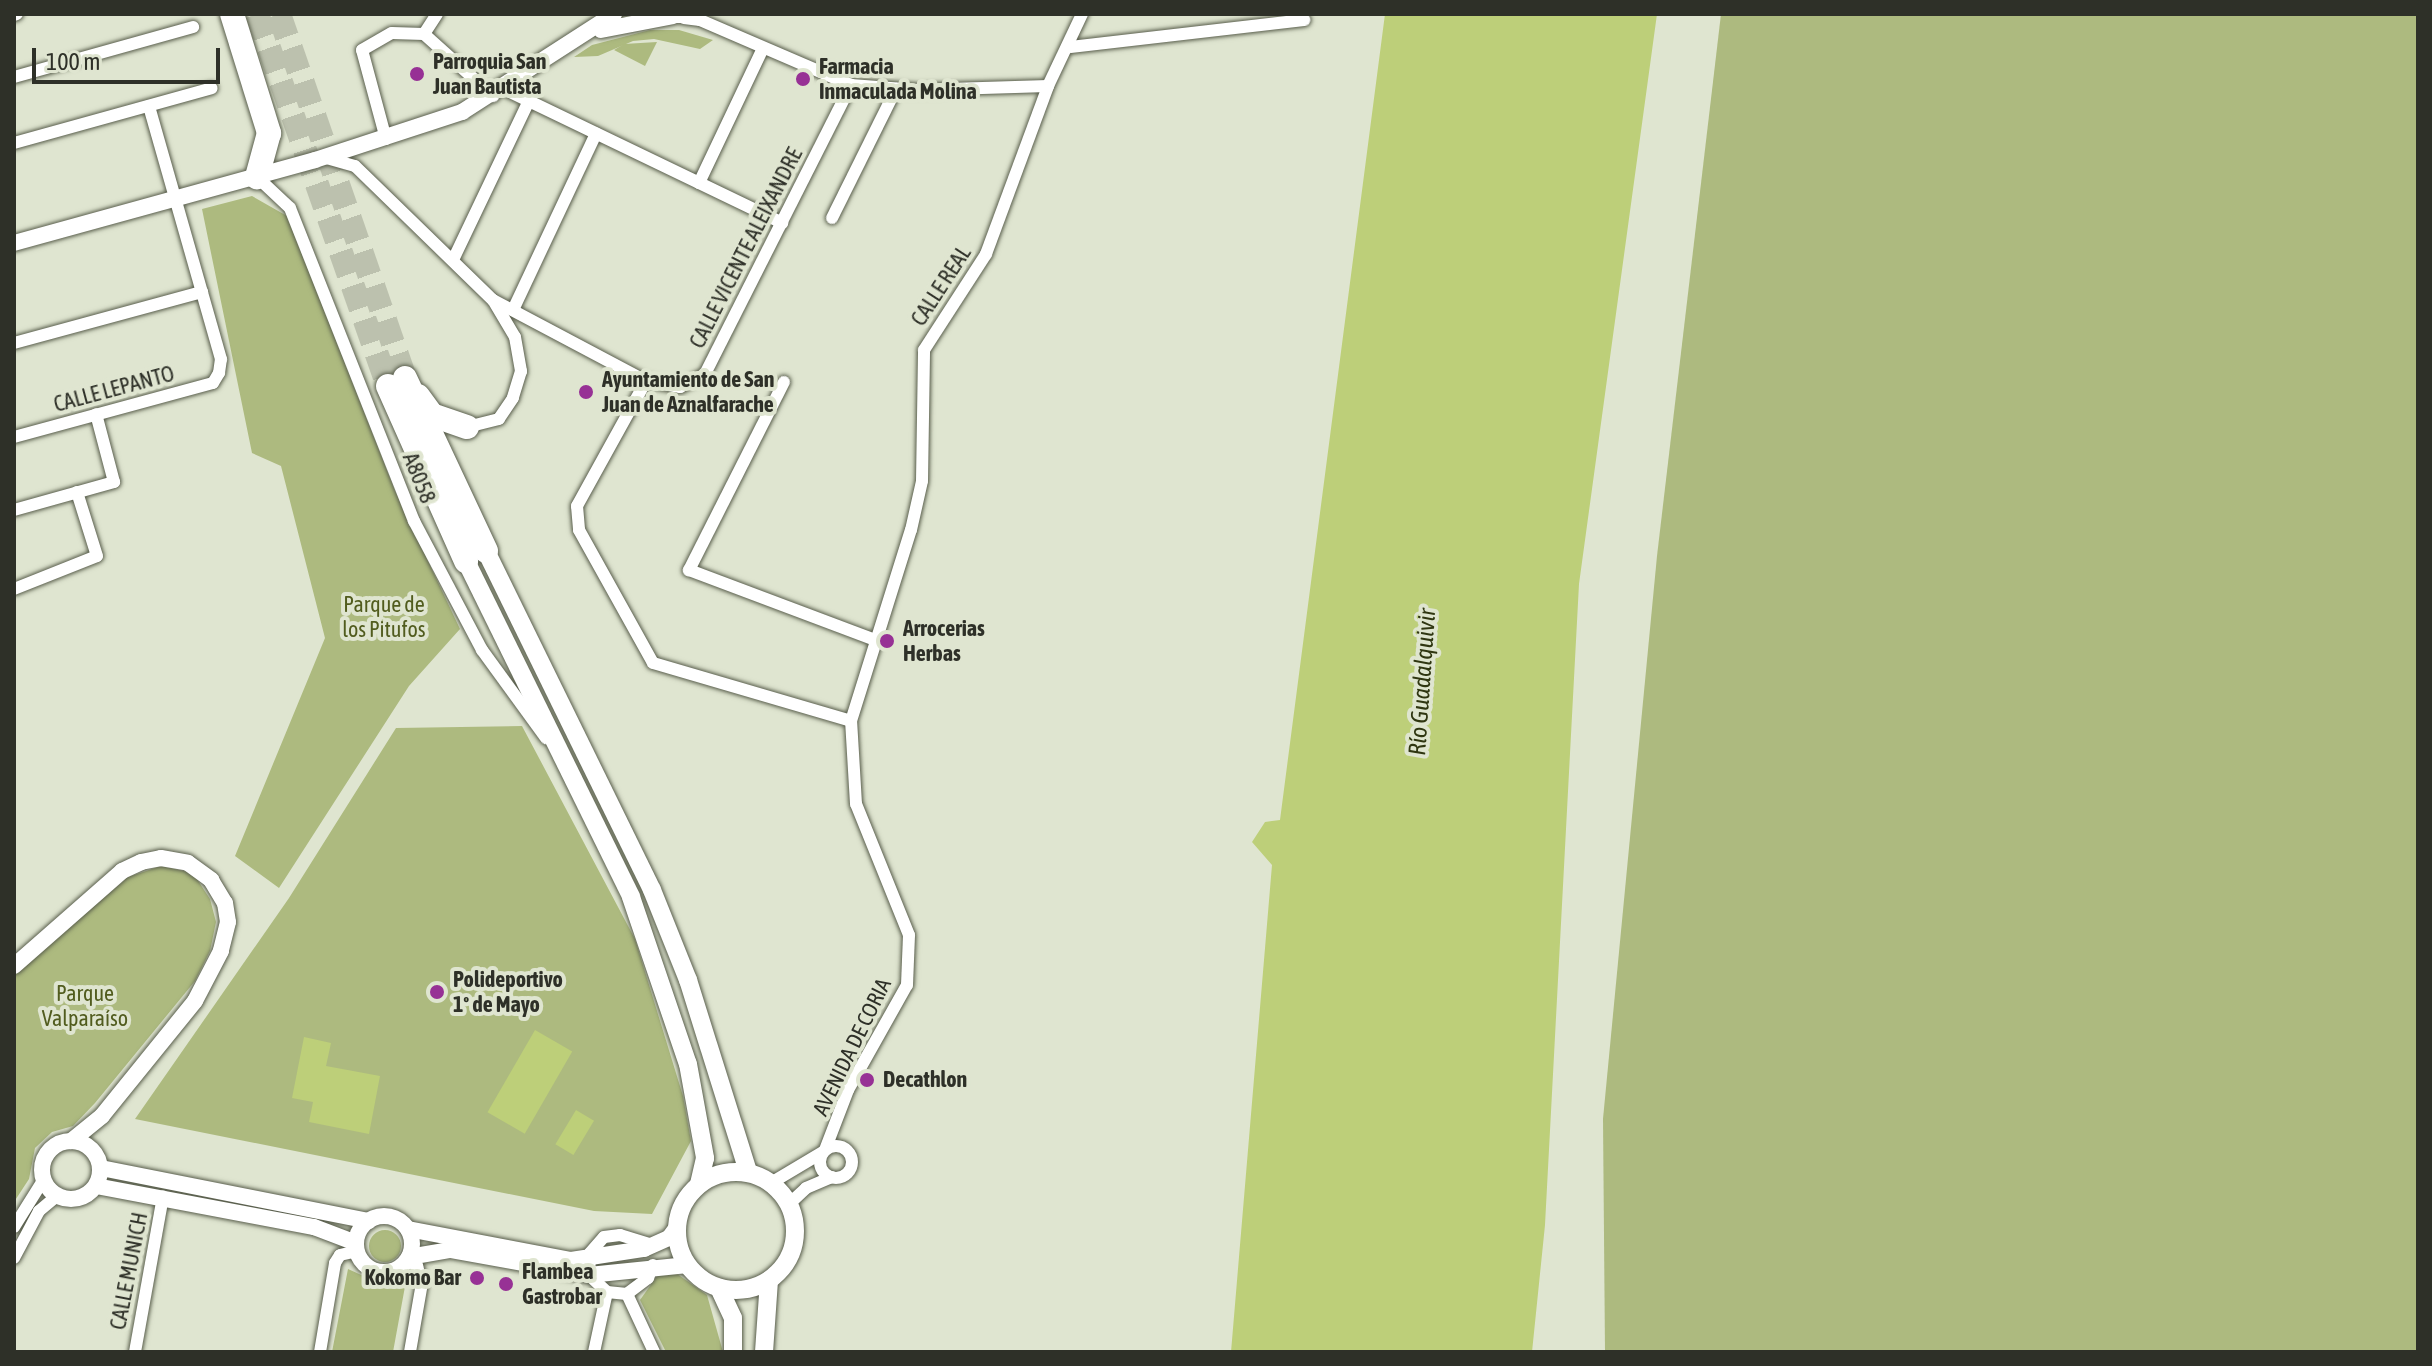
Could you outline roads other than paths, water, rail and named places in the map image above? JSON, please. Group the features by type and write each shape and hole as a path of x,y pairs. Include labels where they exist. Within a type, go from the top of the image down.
{"highway":[{"path":"232,14 269,133 257,177"},
{"path":"467,427 432,415 396,382 476,556"}],"main road":[{"path":"476,556 631,897 688,1064 705,1158 699,1184 681,1210 677,1227 687,1265 719,1288 733,1318 733,1352"},
{"path":"476,556 652,890 688,980 748,1172"},
{"path":"699,1184 717,1175 748,1172 771,1183 789,1204 793,1246 769,1280 764,1352"},
{"path":"719,1288 745,1289 769,1280"}],"street":[{"path":"424,34 437,14"},
{"path":"14,243 386,139 498,93 614,14"},
{"name":"CALLE REAL","path":"875,640 911,530 922,481 924,350 986,254 1048,86 1070,47 1082,14"},
{"path":"556,51 612,25 678,15 700,20 851,85 896,89 1048,86"},
{"path":"1070,47 1304,20"},
{"path":"14,77 193,27"},
{"path":"386,139 362,50 392,33 424,34 498,93 529,101 782,223"},
{"path":"699,183 763,48"},
{"name":"CALLE VICENTE ALEIXANDRE","path":"646,381 680,387 705,374 851,85"},
{"path":"14,143 212,88"},
{"path":"832,218 896,89"},
{"path":"453,260 529,101"},
{"path":"14,343 202,292 149,106"},
{"path":"513,310 596,134"},
{"path":"323,157 355,166 493,300 515,337 521,371 499,419 467,427"},
{"name":"A8058","path":"257,177 290,208 414,521 482,650 576,779"},
{"name":"CALLE LEPANTO","path":"14,437 213,383 219,373 221,359 202,292"},
{"path":"493,300 646,381 577,506 579,530 653,663 851,721"},
{"path":"784,382 689,570 875,640"},
{"path":"14,510 114,482 96,414"},
{"path":"14,589 97,556 77,492"},
{"name":"AVENIDA DE CORIA","path":"771,1183 824,1151 848,1090 907,985 909,935 856,804 851,721 875,640"},
{"path":"14,966 122,871 141,862 180,860 204,873 222,895 226,937 208,980 102,1116 71,1141 48,1152 44,1179 14,1227"},
{"path":"14,1258 39,1211 57,1196 85,1196 96,1186 101,1168 94,1151 102,1116"},
{"path":"71,1141 94,1151"},
{"path":"789,1204 816,1183 845,1175 852,1160 838,1146 824,1151 821,1167 832,1177"},
{"path":"101,1168 369,1221 390,1216 408,1229 589,1267 653,1245 677,1227"},
{"path":"44,1179 57,1196"},
{"path":"96,1186 314,1227 357,1247 367,1266 382,1272 408,1258 450,1250 589,1267 687,1265"},
{"name":"CALLE MUNICH","path":"135,1352 163,1197"},
{"path":"320,1352 335,1263 340,1255 357,1247 369,1221"},
{"path":"408,1229 408,1258 417,1266 422,1283 410,1352"},
{"path":"607,1292 627,1294 648,1278 653,1265"},
{"path":"589,1267 607,1292 594,1352"},
{"path":"627,1294 654,1352"}],"water":[{"name":"Río Guadalquivir","path":"1385,14 1657,14 1579,584 1545,1225 1532,1352 1231,1352 1272,865 1252,842 1265,822 1280,820"},
{"path":"535,1030 572,1052 525,1134 487,1112"},
{"path":"304,1037 331,1043 326,1066 380,1076 369,1134 309,1122 313,1102 292,1098"},
{"path":"576,1110 594,1121 573,1155 555,1144"}],"tunnel":[{"path":"257,14 388,386"},
{"path":"279,14 405,378"}],"place":[{"name":"Parroquia San Juan Bautista","path":"417,74"},
{"name":"Farmacia Inmaculada Molina","path":"803,79"},
{"name":"Ayuntamiento de San Juan de Aznalfarache","path":"586,392"},
{"name":"Arrocerias Herbas","path":"887,641"},
{"name":"Polideportivo 1º de Mayo","path":"437,992"},
{"name":"Decathlon","path":"867,1080"},
{"name":"Kokomo Bar","path":"477,1278"},
{"name":"Flambea Gastrobar","path":"506,1284"}],"park label":[{"name":"Parque de los Pitufos","path":"384,616"},
{"name":"Parque Valparaíso","path":"85,1006"}]}
